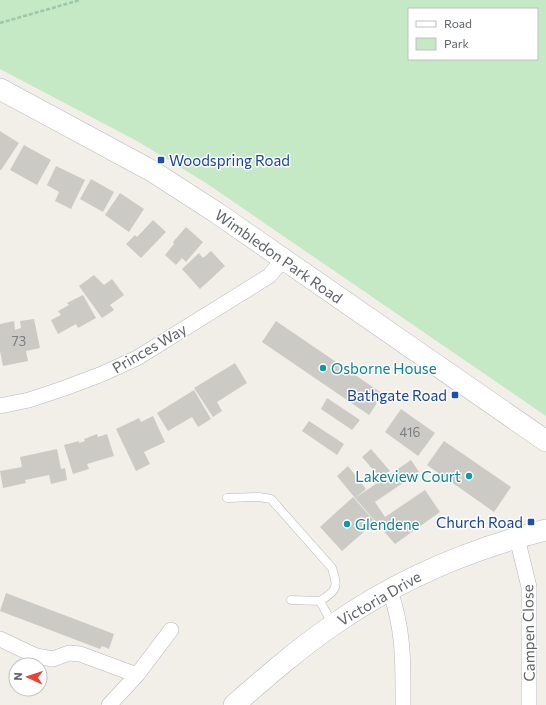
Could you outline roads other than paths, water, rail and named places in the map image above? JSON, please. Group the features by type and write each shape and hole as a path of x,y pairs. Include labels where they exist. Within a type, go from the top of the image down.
{"street":[{"name":"Wimbledon Park Road","path":"0,89 152,170 217,213 546,441"},
{"name":"Princes Way","path":"0,406 28,400 65,388 102,374 137,358 269,276 283,260"},
{"name":"Victoria Drive","path":"234,705 290,657 333,625 390,590 431,570 477,551 546,530"},
{"name":"Campen Close","path":"517,538 529,587 528,705"},
{"path":"390,590 396,609 403,642 403,705"},
{"path":"109,705 137,675 171,630"},
{"path":"0,639 36,656 53,659 69,653 80,654 137,675"}],"lane":[{"path":"227,498 259,497 271,499 332,568 337,582 336,588 331,594 320,601 291,600"},
{"path":"320,601 333,625"}],"place":[{"name":"Woodspring Road","path":"161,160"},
{"name":"Osborne House","path":"323,368"},
{"name":"Bathgate Road","path":"455,395"},
{"name":"Lakeview Court","path":"469,476"},
{"name":"Church Road","path":"531,522"},
{"name":"Glendene","path":"347,524"}]}
